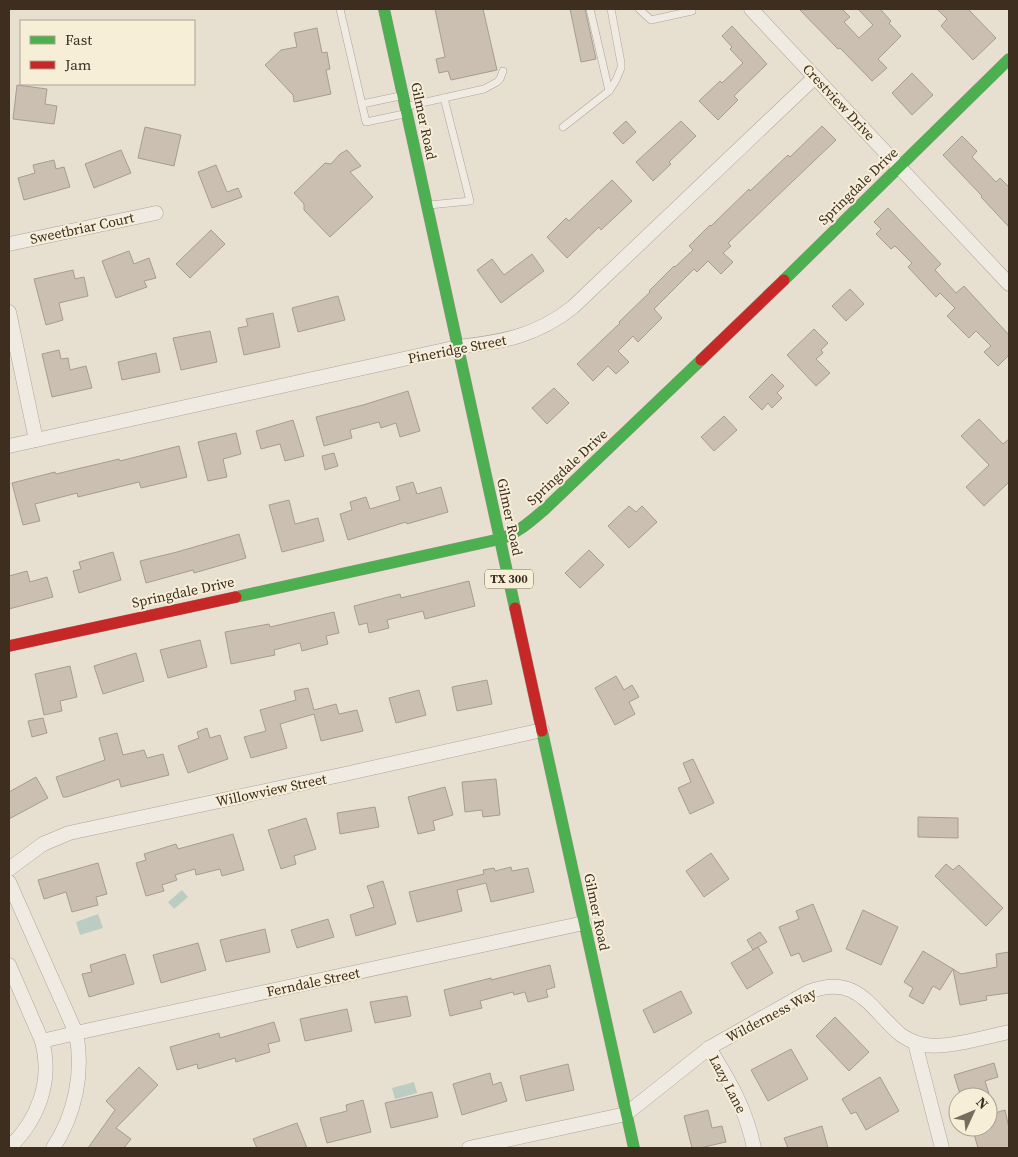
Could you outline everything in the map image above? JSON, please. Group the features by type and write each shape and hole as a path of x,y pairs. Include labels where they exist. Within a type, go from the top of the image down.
{"street":[{"name":"Gilmer Road","path":"384,9 634,1148"},
{"name":"Crestview Drive","path":"751,9 1009,284"},
{"name":"Springdale Drive","path":"9,646 500,539 517,531 545,509 723,339 1009,59"},
{"name":"Pineridge Street","path":"9,446 458,347 484,344 524,335 539,329 567,312 816,77"},
{"name":"Sweetbriar Court","path":"9,244 156,212"},
{"path":"9,312 36,440"},
{"name":"Willowview Street","path":"9,869 44,844 69,833 542,730"},
{"path":"9,882 76,1033 78,1044 79,1059 76,1092 65,1128 53,1148"},
{"name":"Ferndale Street","path":"42,1041 584,923"},
{"path":"9,965 42,1041 46,1064 40,1100 33,1117 27,1128 9,1148"},
{"name":"Wilderness Way","path":"626,1114 709,1048 808,992 820,988 834,986 846,988 859,994 894,1030 915,1043 945,1046 1009,1032"},
{"path":"915,1043 942,1148"},
{"name":"Lazy Lane","path":"709,1048 738,1097 749,1127 754,1148"},
{"path":"469,1148 626,1114"}],"lane":[{"path":"340,9 366,122 405,105"},
{"path":"590,9 609,90"},
{"path":"563,127 609,90 616,80 621,63 611,9"},
{"path":"639,9 650,20 692,11 691,9"},
{"path":"362,104 405,105 444,98 490,87 500,79 503,71"},
{"path":"427,206 470,201 444,98"}],"shaded area":[{"path":"182,890 188,897 174,909 168,902"},
{"path":"98,914 103,928 80,935 76,922"},
{"path":"414,1082 417,1093 395,1099 392,1088"}],"building":[{"path":"435,9 483,9 497,70 451,80 448,71 439,73 436,59 445,57"},
{"path":"570,9 585,9 596,59 581,62"},
{"path":"799,9 842,9 850,17 844,22 859,38 873,25 858,9 880,9 901,36 878,59 887,68 872,81"},
{"path":"937,9 968,9 996,38 973,60 941,26 947,19"},
{"path":"732,26 767,64 734,96 738,100 718,120 699,101 743,63 730,49 732,47 722,36"},
{"path":"317,28 322,53 327,52 330,69 326,70 331,94 294,102 293,95 265,65 281,50 297,47 294,33"},
{"path":"912,73 933,95 912,115 892,93"},
{"path":"17,85 47,89 45,104 57,106 54,124 13,119"},
{"path":"626,121 636,132 623,144 613,133"},
{"path":"681,121 696,136 669,162 671,164 653,181 636,162"},
{"path":"822,126 836,140 728,243 731,246 723,253 733,262 721,274 708,261 697,272 694,269 654,309 662,318 638,342 633,336 618,351 629,362 616,374 608,366 593,381 577,364 620,323 674,266 693,250 689,246 710,225 788,155 790,157"},
{"path":"145,127 181,135 174,166 138,158"},
{"path":"962,136 977,151 972,157 996,182 1000,178 1009,187 1009,227 943,155"},
{"path":"121,150 131,173 94,188 85,164"},
{"path":"347,150 361,166 350,172 373,197 330,237 304,210 304,204 294,193 325,163 331,164 340,154"},
{"path":"54,160 56,169 64,167 70,187 24,200 18,178 35,173 33,165"},
{"path":"216,165 227,192 238,188 242,197 212,208 198,172"},
{"path":"612,180 632,201 601,230 599,227 567,258 547,237 566,218 569,221"},
{"path":"888,208 941,264 935,270 956,293 964,286 1009,335 1009,355 998,366 984,352 991,346 976,331 969,338 947,316 955,308 940,293 936,297 908,267 912,263 895,246 891,249 876,234 881,229 874,222"},
{"path":"211,230 225,244 190,278 176,264"},
{"path":"129,251 134,264 149,258 156,278 144,281 147,287 116,298 102,261"},
{"path":"532,254 544,271 501,303 477,270 492,259 504,275"},
{"path":"73,270 75,279 84,277 88,296 59,303 63,320 46,325 34,279"},
{"path":"850,289 864,304 846,321 832,306"},
{"path":"338,296 345,320 298,332 292,308"},
{"path":"273,313 280,347 244,355 238,328 248,326 246,319"},
{"path":"814,329 828,343 821,350 823,353 816,359 830,373 816,386 787,355"},
{"path":"210,331 217,362 181,370 173,338"},
{"path":"59,350 61,359 68,358 70,370 86,366 92,388 52,397 42,354"},
{"path":"156,353 160,372 122,380 118,362"},
{"path":"772,374 784,386 777,393 782,398 772,408 768,403 762,410 749,397"},
{"path":"554,388 569,403 547,424 532,408"},
{"path":"408,391 420,431 400,437 396,423 381,428 379,422 350,430 352,438 324,446 316,417"},
{"path":"724,416 737,430 714,451 701,437"},
{"path":"979,419 1003,444 1009,439 1009,482 984,506 966,487 989,465 961,436"},
{"path":"293,420 304,456 285,461 280,444 261,449 256,431"},
{"path":"236,433 241,454 223,459 227,477 208,481 198,442"},
{"path":"179,446 187,477 141,488 139,482 78,497 77,493 35,504 40,521 23,525 12,483 55,472 56,474 119,459 120,461"},
{"path":"334,453 338,466 325,470 322,456"},
{"path":"413,482 417,494 441,487 448,512 407,524 406,522 348,540 340,514 352,510 350,502 366,497 370,509 400,500 396,487"},
{"path":"289,500 295,524 318,518 324,541 282,552 269,505"},
{"path":"629,506 636,512 642,506 657,522 629,548 608,526"},
{"path":"239,534 246,558 194,573 193,570 146,583 140,561"},
{"path":"589,550 604,565 580,588 565,573"},
{"path":"113,552 121,580 79,593 73,571 81,569 79,562"},
{"path":"27,571 30,582 47,577 53,597 9,609 9,576"},
{"path":"469,581 475,606 425,619 423,611 387,620 389,628 369,633 367,623 359,625 354,606 400,594 401,598"},
{"path":"334,612 339,633 326,636 328,644 302,651 300,643 274,650 275,655 231,664 225,632 269,624 270,627"},
{"path":"200,640 207,667 168,678 160,650"},
{"path":"136,653 144,681 103,694 94,666"},
{"path":"70,666 77,697 60,701 62,711 44,715 35,674"},
{"path":"616,676 624,690 632,685 639,697 629,702 635,714 615,725 595,688"},
{"path":"487,680 492,704 457,711 452,687"},
{"path":"308,688 314,710 336,704 339,714 357,710 363,731 321,741 314,714 280,724 287,748 251,758 244,737 266,731 260,710 296,700 294,691"},
{"path":"419,690 426,715 396,723 389,698"},
{"path":"43,718 47,733 32,737 28,721"},
{"path":"207,728 210,738 220,735 228,759 188,773 178,746 199,738 197,732"},
{"path":"117,733 123,755 144,750 147,758 163,754 169,775 121,787 119,779 63,797 56,777 105,760 99,738"},
{"path":"693,759 714,803 690,814 678,788 691,782 683,763"},
{"path":"36,777 48,798 9,819 9,792"},
{"path":"496,779 500,815 483,817 482,810 465,812 462,782"},
{"path":"445,787 453,815 433,821 435,830 418,834 408,797"},
{"path":"375,807 379,827 340,834 337,813"},
{"path":"918,817 958,818 958,838 918,837"},
{"path":"306,818 316,849 294,856 296,864 281,869 268,830"},
{"path":"233,834 244,870 222,876 220,869 196,875 195,869 175,875 177,880 162,885 164,891 146,896 136,863 146,860 144,854 176,844 178,849"},
{"path":"711,853 729,879 704,897 686,871"},
{"path":"98,863 107,894 96,897 98,905 72,912 66,892 44,899 38,880"},
{"path":"946,864 953,870 959,865 1003,908 986,926 935,876"},
{"path":"511,867 512,871 528,868 534,892 491,902 486,883 457,890 462,911 417,922 409,892 484,874 483,870 494,868 495,871"},
{"path":"383,881 396,924 356,936 350,915 374,907 367,886"},
{"path":"813,904 832,951 803,962 799,953 791,956 779,927 799,919 796,911"},
{"path":"863,910 898,927 881,965 846,949"},
{"path":"328,919 334,937 297,948 291,930"},
{"path":"265,929 270,952 226,962 220,940"},
{"path":"760,932 767,942 753,950 747,940"},
{"path":"198,943 206,970 161,983 153,955"},
{"path":"758,947 773,973 747,989 731,963"},
{"path":"923,951 953,969 940,990 933,986 923,1004 909,996 913,988 904,982"},
{"path":"1009,952 1009,993 986,996 987,1000 960,1005 953,969 961,974 997,967 996,954"},
{"path":"125,954 134,984 89,997 82,974 92,972 90,965"},
{"path":"550,965 555,987 546,990 548,997 528,1002 525,992 514,995 513,992 480,1001 482,1008 450,1016 444,990"},
{"path":"681,991 692,1013 654,1033 643,1010"},
{"path":"407,996 411,1016 375,1023 370,1002"},
{"path":"347,1009 352,1031 305,1041 300,1019"},
{"path":"835,1017 869,1052 849,1071 816,1036"},
{"path":"274,1022 280,1041 268,1044 270,1052 236,1062 235,1058 198,1069 197,1064 177,1070 170,1047 219,1033 220,1038"},
{"path":"791,1049 808,1079 768,1101 751,1070"},
{"path":"994,1063 998,1077 985,1081 987,1087 958,1087 954,1075"},
{"path":"568,1064 574,1090 526,1101 520,1076"},
{"path":"139,1067 158,1085 116,1128 131,1139 124,1148 88,1148 115,1110 106,1101"},
{"path":"490,1073 493,1085 501,1082 507,1101 462,1115 453,1084"},
{"path":"880,1077 899,1111 866,1130 856,1112 851,1114 842,1099"},
{"path":"432,1092 438,1117 391,1128 385,1103"},
{"path":"363,1100 371,1132 327,1143 320,1118 347,1111 346,1105"},
{"path":"708,1110 712,1128 722,1126 726,1142 692,1148 684,1116"},
{"path":"1005,1110 1009,1128 1009,1148 978,1148 975,1137 998,1137 998,1112"},
{"path":"297,1123 307,1148 257,1148 253,1139"},
{"path":"822,1126 828,1148 788,1148 784,1138"}],"traffic: fast":[{"path":"384,9 515,608"},
{"path":"784,280 1009,59"},
{"path":"236,597 500,539 513,533 545,509 701,360"},
{"path":"542,731 634,1148"}],"traffic: jam":[{"path":"701,360 784,280"},
{"path":"9,646 236,597"},
{"path":"515,608 542,731"}]}
